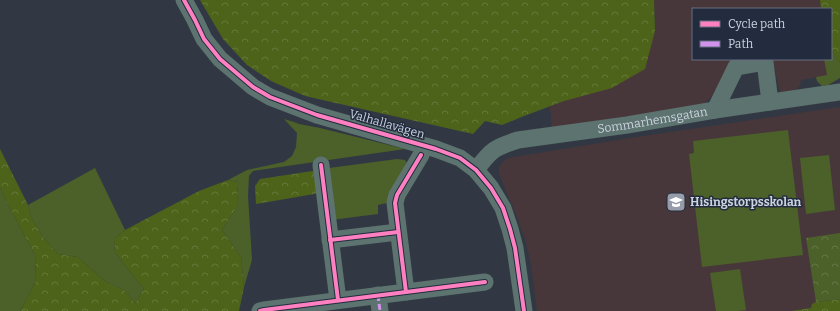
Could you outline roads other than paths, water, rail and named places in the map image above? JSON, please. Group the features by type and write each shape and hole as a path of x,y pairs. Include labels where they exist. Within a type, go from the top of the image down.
{"street":[{"name":"Valhallavägen","path":"184,0 204,39 220,59 253,86 270,97 318,115 436,149 460,158 476,170 491,188 503,208 515,248 524,311"},
{"path":"715,110 736,67 765,62 770,102"},
{"name":"Sommarhemsgatan","path":"476,170 492,151 503,145 518,140 627,125 715,110 840,92"},
{"path":"406,292 395,203 421,155"},
{"path":"321,165 338,300"},
{"path":"330,240 398,232"},
{"path":"260,311 338,300 379,303 406,292 484,282"}],"place":[{"name":"Hisingstorpsskolan","path":"676,202"}]}
